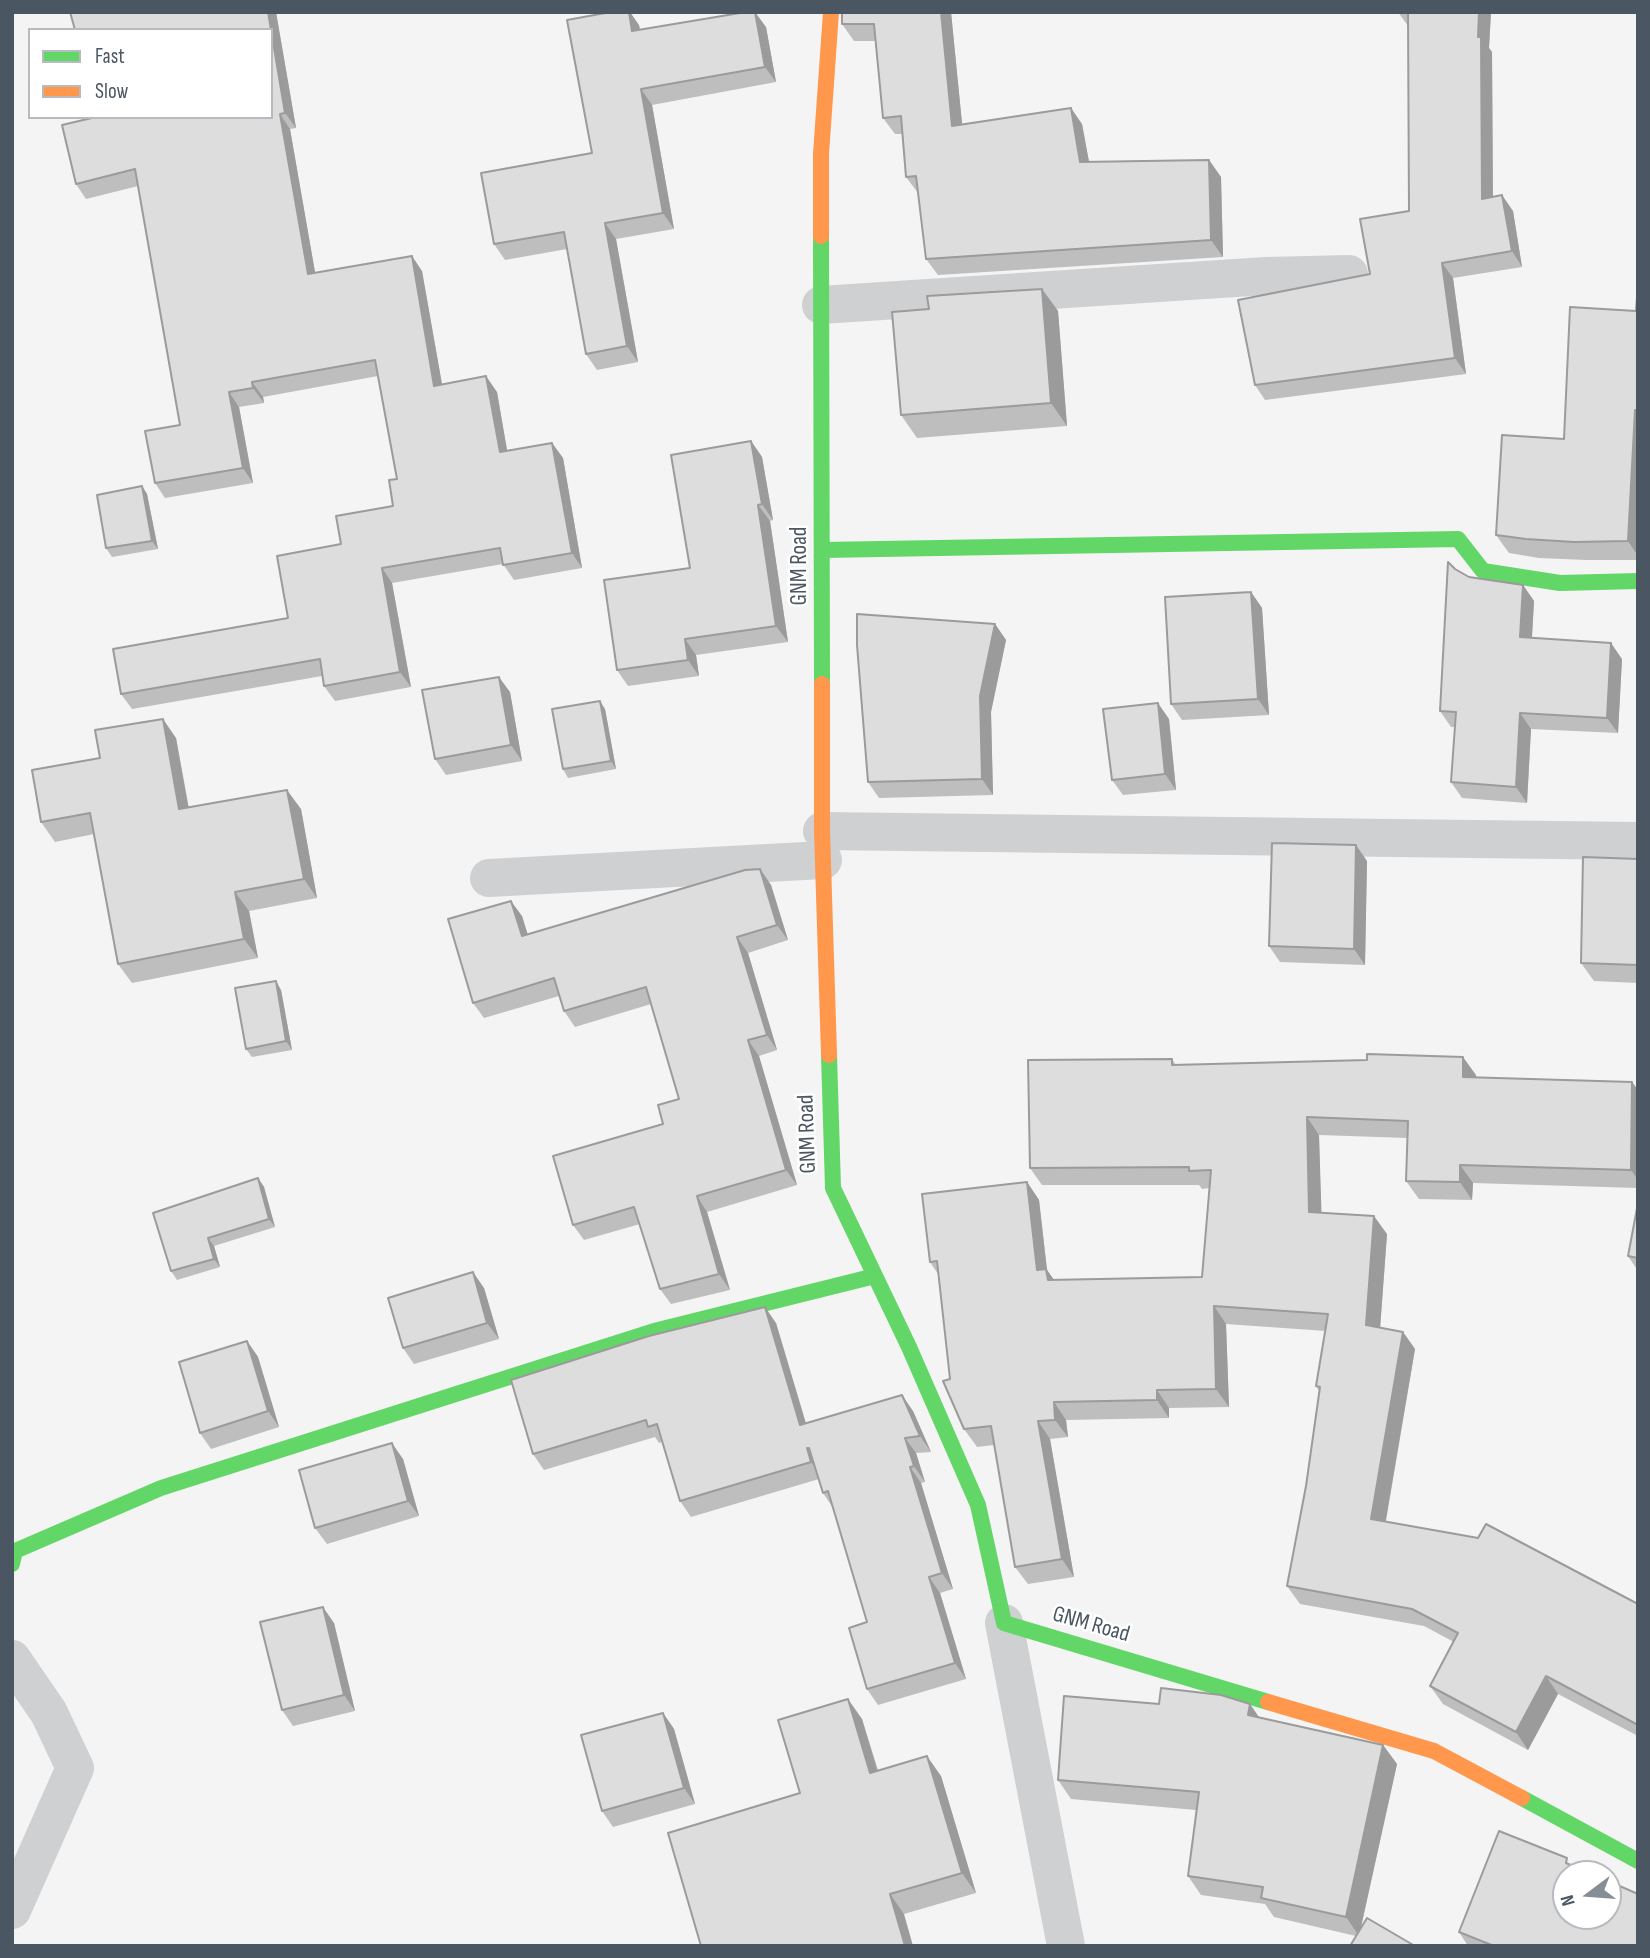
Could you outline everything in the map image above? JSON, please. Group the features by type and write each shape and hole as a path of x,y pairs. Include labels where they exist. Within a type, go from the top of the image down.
{"street":[{"name":"GNM Road","path":"831,12 821,154 821,305 822,845 833,1188 909,1347 978,1505 1004,1623 1434,1751 1638,1861"},
{"path":"821,305 1266,276 1349,274"},
{"path":"822,550 1458,539 1483,571 1560,583 1638,581"},
{"path":"489,878 822,845 1638,841"},
{"path":"14,1557 162,1489 654,1331 875,1276"},
{"path":"1004,1623 1066,1946"},
{"path":"12,1659 49,1713 75,1768 12,1910"}],"building":[{"path":"70,12 268,12 271,28 74,28"},
{"path":"611,12 629,12 632,31 755,12 765,67 641,89 663,213 605,223 627,346 586,354 564,232 494,244 481,173 592,153 567,20"},
{"path":"842,12 941,12 952,126 1071,108 1080,162 1209,160 1211,240 926,259 916,176 906,177 901,116 883,118 874,24 842,24"},
{"path":"1408,12 1479,12 1482,199 1502,195 1512,251 1442,263 1455,358 1255,385 1238,300 1370,274 1360,219 1409,211"},
{"path":"273,42 285,113 280,114 308,274 412,256 434,386 486,376 500,452 552,443 572,553 503,565 500,548 382,568 400,672 324,686 320,659 121,694 113,649 288,618 277,556 341,544 336,516 393,506 389,480 397,479 375,360 252,382 253,388 229,392 243,468 155,483 145,431 180,425 135,169 76,184 62,125 88,119 273,119"},
{"path":"1638,284 1638,410 1635,410 1628,541 1574,542 1496,535 1502,435 1564,439 1570,307 1636,311"},
{"path":"1042,289 1051,403 901,415 892,312 929,309 927,296"},
{"path":"751,441 762,504 758,505 776,626 685,639 688,660 617,670 604,580 690,568 671,455"},
{"path":"142,486 152,541 106,548 97,495"},
{"path":"1448,562 1469,577 1523,585 1520,637 1611,643 1607,718 1520,713 1516,787 1451,782 1456,712 1440,711"},
{"path":"1251,592 1258,699 1171,704 1165,597"},
{"path":"857,614 995,624 980,696 982,779 868,782"},
{"path":"499,677 511,745 435,759 422,690"},
{"path":"600,701 611,761 563,769 552,709"},
{"path":"1158,703 1165,774 1112,780 1103,709"},
{"path":"163,719 179,809 287,790 304,879 235,892 244,939 118,964 90,813 41,822 32,770 100,758 95,730"},
{"path":"1272,843 1356,845 1354,949 1269,946"},
{"path":"1583,857 1638,859 1638,965 1581,963"},
{"path":"760,869 777,925 737,937 767,1035 748,1040 786,1170 697,1196 719,1274 660,1289 634,1207 573,1225 553,1156 663,1124 658,1105 679,1099 646,987 564,1011 554,978 473,1003 448,919 511,901 522,936 745,870"},
{"path":"276,981 286,1041 246,1049 235,988"},
{"path":"1367,1054 1463,1057 1463,1077 1632,1082 1631,1170 1460,1165 1460,1182 1406,1181 1408,1121 1307,1117 1309,1212 1374,1216 1366,1325 1403,1332 1371,1519 1478,1538 1486,1524 1638,1604 1638,1725 1546,1676 1516,1732 1430,1686 1458,1633 1412,1609 1287,1586 1306,1486 1320,1387 1316,1386 1328,1314 1214,1306 1216,1389 1157,1390 1157,1400 1054,1402 1055,1420 1038,1421 1062,1559 1015,1567 991,1426 964,1429 943,1381 950,1379 937,1261 930,1262 922,1194 1027,1182 1037,1270 1046,1269 1048,1280 1202,1277 1211,1170 1189,1171 1189,1167 1030,1168 1028,1060 1172,1059 1172,1065 1367,1060"},
{"path":"258,1178 269,1219 208,1238 214,1259 171,1271 153,1213"},
{"path":"1638,1203 1638,1258 1628,1256"},
{"path":"473,1272 487,1323 403,1348 388,1298"},
{"path":"765,1307 800,1425 902,1395 920,1436 905,1438 914,1466 910,1467 942,1573 929,1577 955,1663 867,1689 849,1628 867,1622 828,1491 823,1493 809,1448 811,1462 680,1501 657,1424 648,1427 646,1420 533,1454 511,1380 649,1336"},
{"path":"247,1341 268,1411 200,1433 179,1362"},
{"path":"392,1443 408,1501 315,1528 299,1470"},
{"path":"323,1607 344,1695 282,1710 260,1622"},
{"path":"1161,1688 1221,1695 1250,1704 1248,1715 1383,1745 1346,1917 1261,1898 1263,1887 1188,1876 1199,1792 1058,1780 1064,1696 1159,1704"},
{"path":"848,1699 870,1773 927,1756 962,1873 890,1894 905,1946 701,1946 668,1833 800,1793 778,1720"},
{"path":"663,1713 684,1788 602,1811 581,1735"},
{"path":"1499,1831 1567,1858 1552,1860 1552,1930 1622,1930 1622,1887 1638,1894 1638,1946 1494,1946 1459,1932"},
{"path":"1367,1918 1415,1946 1350,1946"}],"traffic: fast":[{"path":"821,236 822,684"},
{"path":"823,550 1458,539 1483,571 1560,583 1638,581"},
{"path":"829,1055 833,1188 909,1347 978,1505 1004,1623 1268,1702"},
{"path":"12,1564 15,1551 161,1488 654,1331 875,1276"},
{"path":"1522,1798 1638,1861"}],"traffic: slow":[{"path":"821,236 821,154 831,12"},
{"path":"822,684 822,831 829,1055"},
{"path":"1268,1702 1434,1751 1522,1798"}]}
